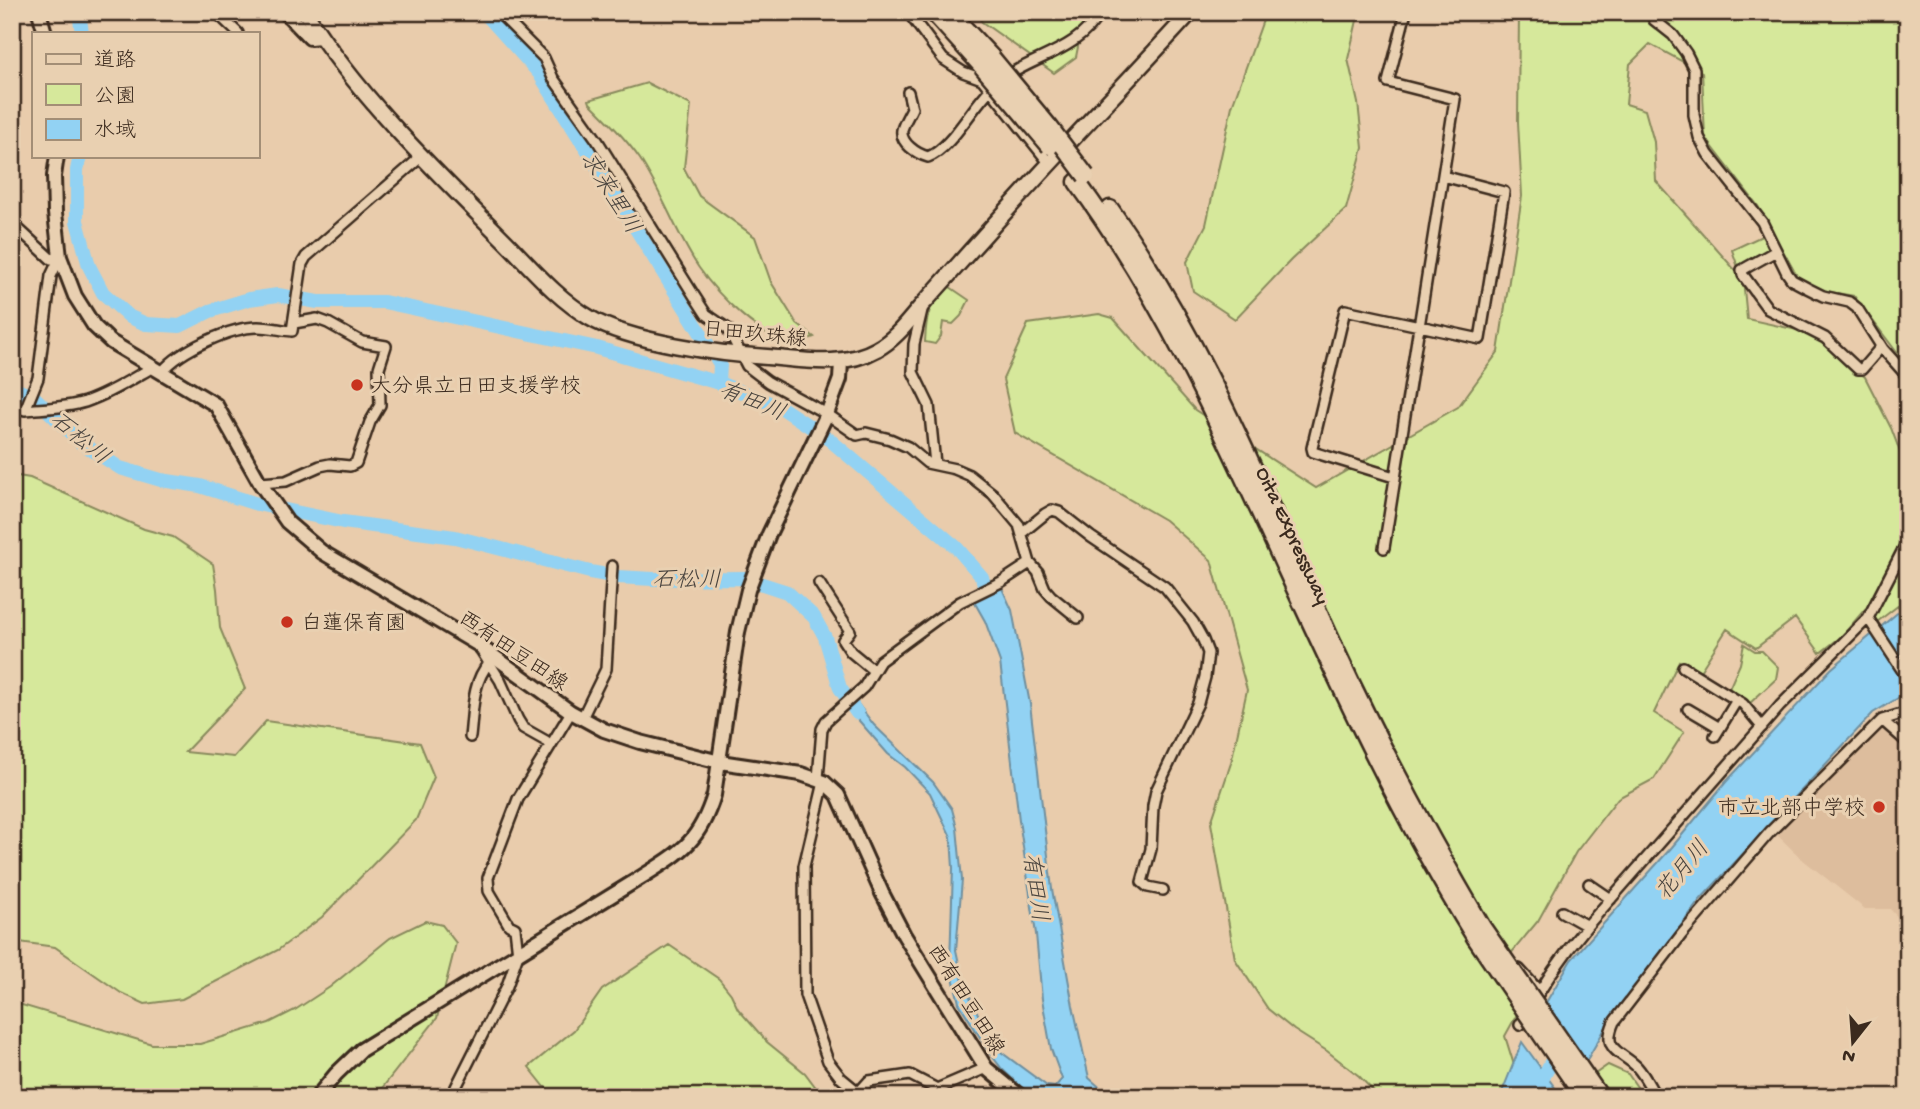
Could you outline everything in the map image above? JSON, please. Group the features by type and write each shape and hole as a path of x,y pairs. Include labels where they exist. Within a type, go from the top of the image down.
{"highway":[{"name":"Oita Expressway","path":"933,12 986,62"},
{"name":"Oita Expressway","path":"949,12 1041,134 1082,179 1148,291 1242,471 1369,747 1436,874 1600,1097"},
{"name":"Oita Expressway","path":"1479,932 1584,1097"}],"main road":[{"path":"39,12 45,32"},
{"path":"285,12 310,38 320,37"},
{"name":"日田玖珠線","path":"305,12 320,37 363,90 422,156 551,287 591,319 652,339 726,354 841,362 879,349 898,333 1191,12"},
{"name":"西有田豆田線","path":"57,158 54,176 55,212 60,257 71,288 94,326 104,337 216,405 262,488 287,522 343,565 477,644 576,715 604,730 720,762 801,774 821,780 838,795 904,935 986,1068 1021,1097"},
{"path":"317,1097 335,1074 361,1050 675,856 692,842 706,819 714,795 738,632 748,590 769,534 827,414 840,379 841,362"}],"street":[{"path":"216,12 236,32"},
{"path":"498,12 544,58 553,78 597,140 706,314 728,329 747,366 768,382 827,414 857,435 866,433 890,439 908,447 927,463 969,475 993,494 1023,532 1030,563 1051,596 1078,618"},
{"path":"908,12 943,59 963,72 982,79 1050,164"},
{"path":"908,92 912,108 903,126 902,135 905,142 928,157 945,145 991,89 1023,65 1058,52 1071,43 1100,12"},
{"path":"1384,548 1455,99 1388,82 1406,12"},
{"path":"1650,12 1654,20 1673,35 1694,69 1694,115 1699,137 1708,154 1752,207 1792,280 1822,296 1849,302 1857,308 1881,346 1908,377"},
{"path":"12,406 61,408 86,402 231,331 257,327 292,331 302,264 306,257 422,156"},
{"path":"1394,477 1313,452 1312,448 1345,310 1480,339 1504,192 1443,177"},
{"path":"12,223 51,259 60,257"},
{"path":"1776,251 1742,270 1742,275 1768,309 1825,338 1858,369 1862,369 1881,346"},
{"path":"25,408 38,378 51,276 60,257"},
{"path":"924,303 914,344 913,372 929,405 935,464"},
{"path":"262,488 320,466 351,466 356,463 370,422 380,405 379,368 386,346 362,342 317,319 295,319"},
{"path":"1023,532 1052,510 1059,512 1165,587 1193,622 1203,640 1208,653 1198,703 1156,791 1153,806 1151,849 1142,882 1163,890"},
{"path":"1520,1025 1569,947 1780,706 1868,618 1908,540"},
{"path":"986,1068 937,1089 910,1076 869,1081 862,1094 841,1078 828,1061 805,995 804,866 821,780 822,729 826,721 856,695 880,661 960,602 1001,582 1030,563"},
{"path":"451,1097 507,986 517,954 515,928 509,925 489,891 488,878 518,799 549,746 576,715 606,669 612,566"},
{"path":"819,583 850,631 843,640 851,652 874,671"},
{"path":"1868,618 1908,679"},
{"path":"477,644 500,680 517,720 523,728 549,746"},
{"path":"470,737 478,681 481,672 489,663"},
{"path":"1683,667 1743,704 1762,727"},
{"path":"1688,709 1717,732 1737,700"},
{"path":"1656,1097 1637,1067 1613,1049 1609,1039 1614,1022 1744,860 1882,720 1908,712"},
{"path":"1882,720 1908,743"},
{"path":"1589,884 1611,899"},
{"path":"1562,912 1587,926"},
{"path":"1518,967 1539,991"}],"shaded area":[{"path":"1883,724 1908,748 1908,928 1890,909 1865,909 1802,859 1773,831"}],"green space":[{"path":"975,12 1085,12 1076,57 1054,73 982,22"},
{"path":"1266,12 1359,12 1348,59 1358,103 1363,148 1346,209 1291,260 1235,319 1193,291 1187,262 1206,225 1232,106"},
{"path":"1519,12 1908,12 1908,117 1905,122 1908,128 1908,367 1854,296 1824,291 1797,276 1758,206 1705,137 1702,72 1650,44 1630,64 1626,104 1645,110 1654,142 1656,181 1743,279 1747,319 1811,333 1865,377 1891,428 1908,473 1908,598 1877,622 1865,609 1842,636 1820,653 1795,618 1756,648 1727,629 1699,673 1679,661 1654,713 1684,732 1654,779 1618,798 1576,852 1538,921 1508,957 1530,991 1505,1036 1518,1078 1509,1097 1379,1097 1359,1076 1268,1009 1235,959 1211,823 1231,763 1247,690 1211,560 1165,520 1015,433 1003,379 1028,324 1099,314 1113,318 1195,410 1316,488 1458,407 1498,352 1522,196 1518,122"},
{"path":"647,83 691,105 684,168 699,196 755,237 771,282 797,324 814,337 797,343 781,340 754,325 728,302 707,279 691,255 640,159 589,100"},
{"path":"1766,234 1769,255 1739,270 1732,250"},
{"path":"947,285 969,300 961,316 953,324 943,322 941,336 935,344 925,342 930,311"},
{"path":"12,475 30,478 144,529 173,537 213,564 220,628 245,689 185,752 234,757 266,721 420,743 434,777 416,820 322,917 278,950 182,999 145,1004 121,993 55,947 12,941"},
{"path":"1744,644 1755,651 1762,651 1778,667 1776,679 1749,704 1728,691 1740,664"},
{"path":"425,921 442,925 456,943 437,1018 375,1097 12,1097 12,1002 152,1044 200,1044 269,1023 295,1010 330,987 390,938"},
{"path":"669,945 719,979 731,994 738,1009 767,1042 805,1073 823,1097 553,1097 529,1067 574,1030 602,990"},
{"path":"1608,1065 1628,1074 1644,1097 1595,1097 1586,1085"}],"water":[{"path":"1001,586 1012,610 1030,704 1052,889 1073,1006 1089,1078 1111,1097 1038,1097 1022,1088 989,1052 959,1003 950,964 953,868 951,837 930,793 888,754 847,707 855,700 874,725 933,782 952,809 957,828 962,880 956,950 963,982 1001,1052 1047,1086 1055,1087 1062,1079 1051,1049 1042,999 1000,662 985,621 972,598"},
{"path":"1908,604 1908,692 1873,713 1700,900 1606,1027 1581,1070 1541,1011 1571,960 1726,782 1831,669"},
{"path":"1522,1042 1561,1096 1561,1097 1500,1097"}],"waterway":[{"name":"有田川","path":"79,12 82,32"},
{"name":"求来里川","path":"484,12 539,73 720,364 719,383"},
{"name":"有田川","path":"80,158 77,221 89,266 103,293 130,317 146,324 180,326 210,311 249,299 278,295 318,302 384,302 597,348 719,383 782,408 830,440 956,547 982,577 989,603"},
{"name":"石松川","path":"12,388 34,397 80,442 120,468 161,480 200,486 257,504 343,522 455,537 590,572 653,579 744,578 787,592 814,617 825,637 840,688 857,713"},
{"name":"花月川","path":"1533,1097 1560,1045"}],"place":[{"name":"大分県立日田支援学校","path":"357,385"},
{"name":"白蓮保育園","path":"287,622"},
{"name":"市立北部中学校","path":"1879,807"}]}
